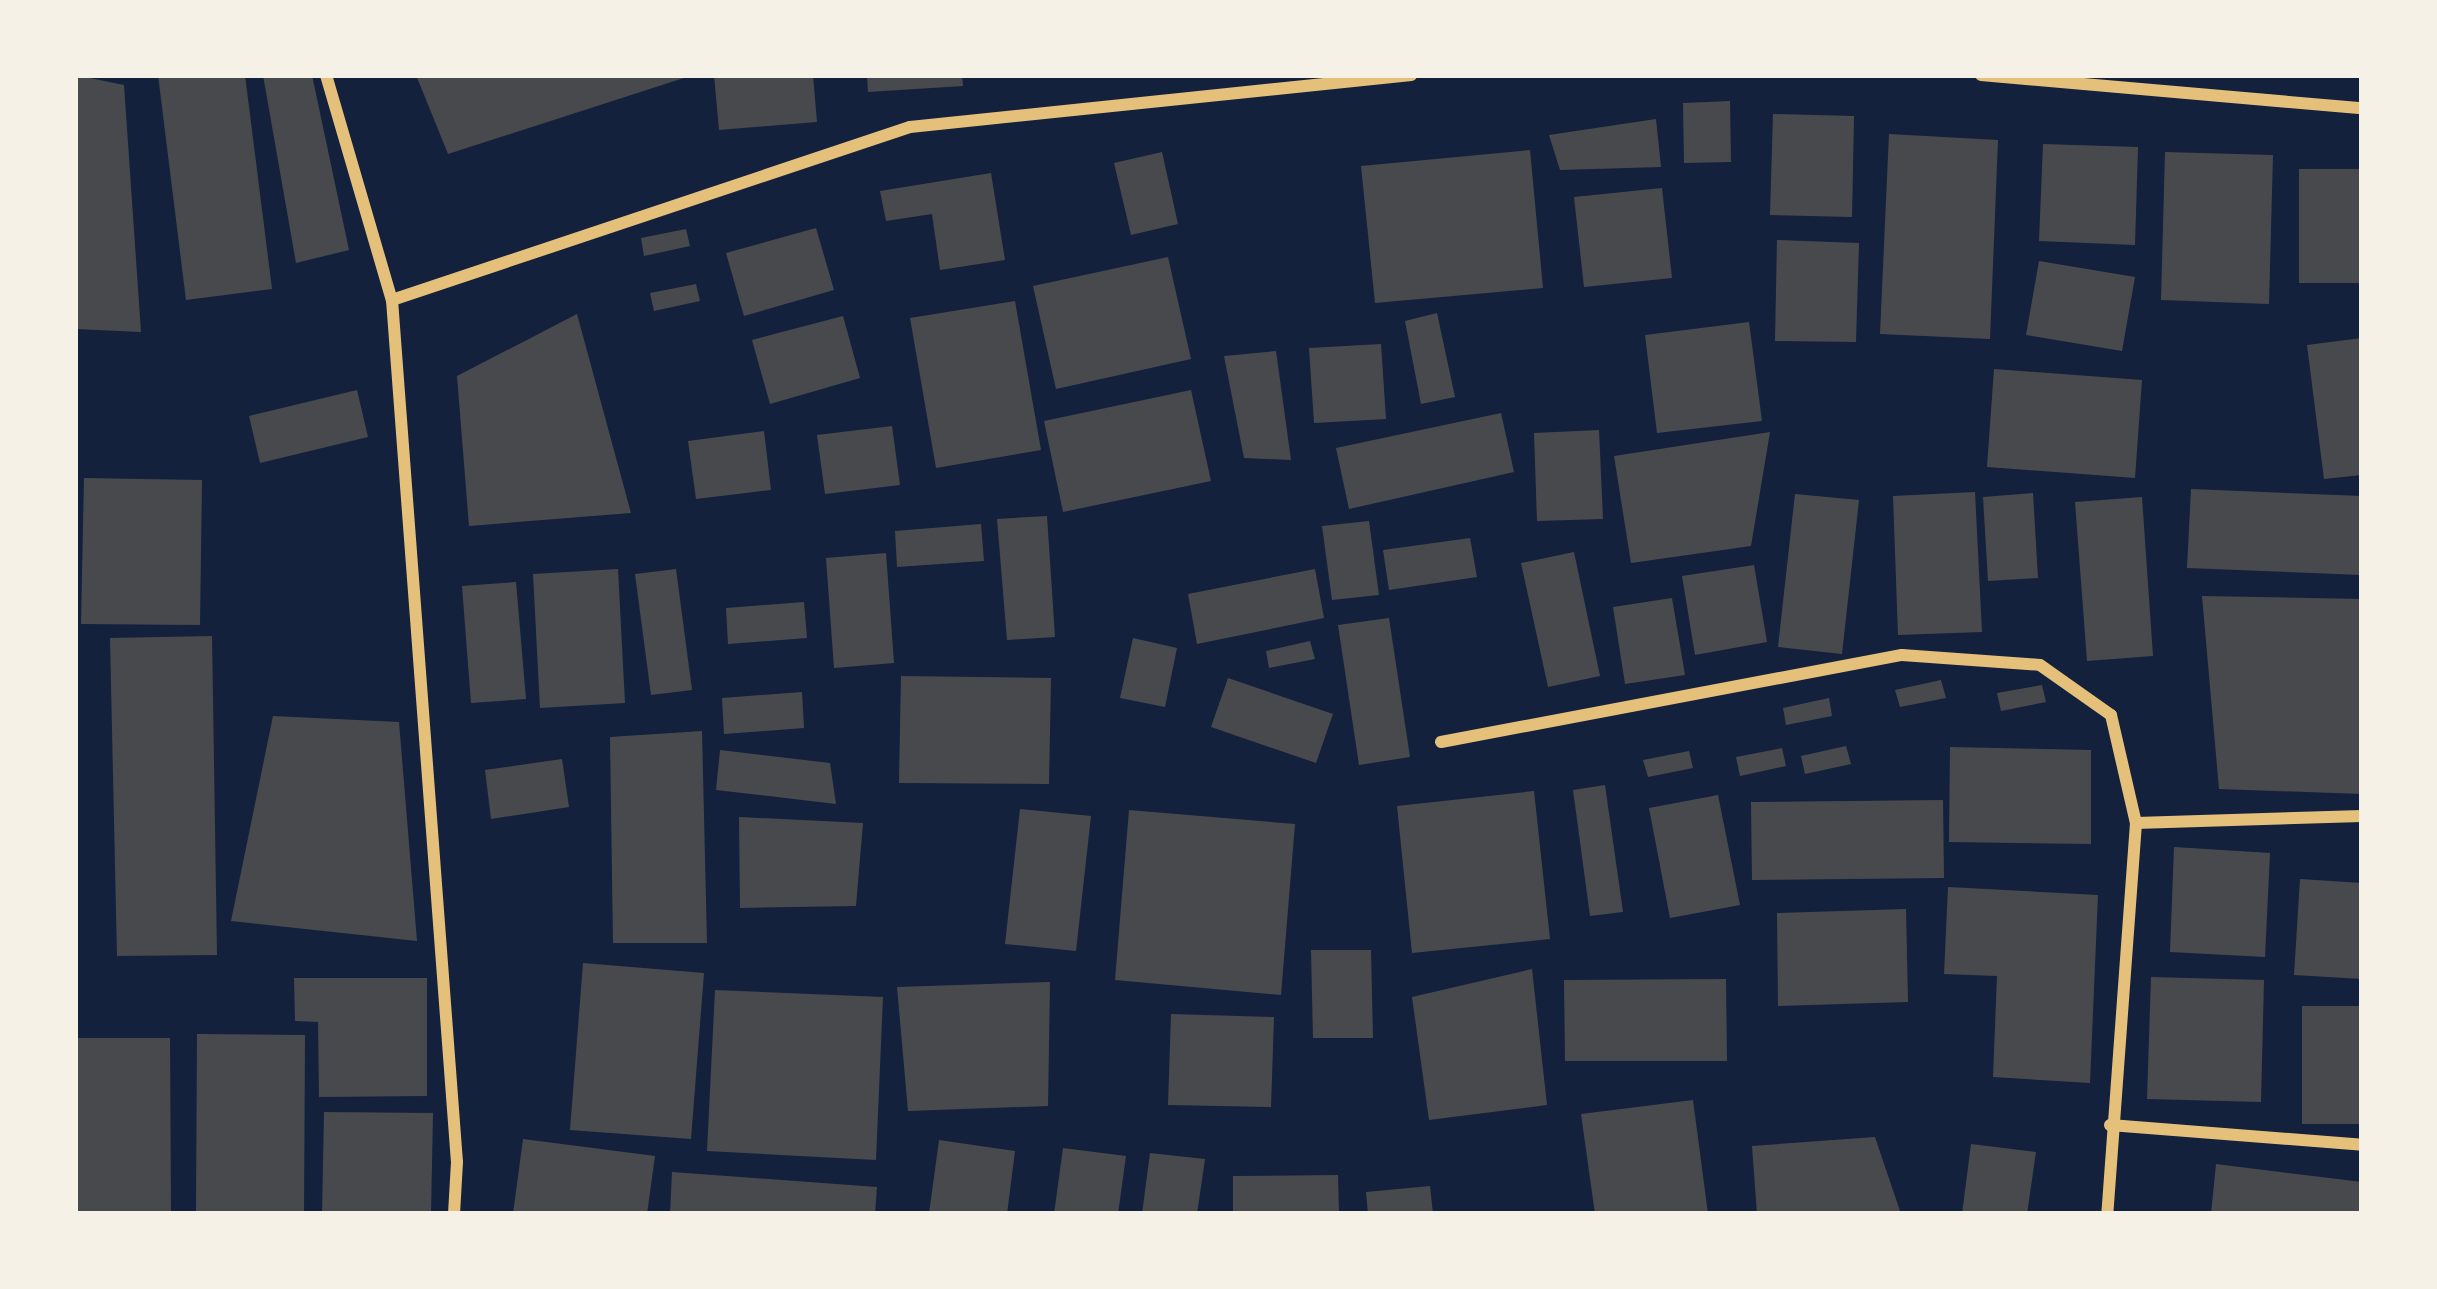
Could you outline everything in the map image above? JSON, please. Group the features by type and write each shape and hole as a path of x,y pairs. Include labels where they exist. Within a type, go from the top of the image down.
{"street":[{"path":"326,75 392,300 457,1162 454,1214"},
{"path":"392,300 910,127 1411,75"},
{"path":"1981,75 2362,108"},
{"path":"1441,742 1902,655 2040,665 2111,715 2136,823 2107,1214"},
{"path":"2136,823 2362,816"},
{"path":"2110,1125 2362,1145"}],"building":[{"path":"75,75 124,85 141,332 75,329"},
{"path":"158,75 245,75 272,289 186,300"},
{"path":"263,75 312,75 349,250 296,263"},
{"path":"416,75 690,75 690,76 448,154"},
{"path":"714,75 813,75 817,122 719,130"},
{"path":"867,75 962,75 963,86 868,92"},
{"path":"1730,101 1731,162 1684,163 1683,103"},
{"path":"1773,114 1854,116 1852,217 1770,215"},
{"path":"1656,119 1661,167 1560,170 1549,135"},
{"path":"1889,134 1998,140 1990,339 1880,334"},
{"path":"2043,144 2138,147 2135,245 2039,241"},
{"path":"1530,150 1543,288 1375,303 1361,166"},
{"path":"1162,152 1178,224 1131,235 1114,163"},
{"path":"2165,152 2273,155 2269,304 2161,300"},
{"path":"2299,169 2362,169 2362,283 2299,283"},
{"path":"991,173 1005,260 940,270 932,214 886,221 880,191"},
{"path":"1662,188 1672,278 1584,287 1574,197"},
{"path":"816,228 834,290 744,316 726,253"},
{"path":"686,229 690,246 644,256 641,238"},
{"path":"1777,240 1859,243 1856,342 1775,341"},
{"path":"1168,257 1191,359 1056,389 1033,286"},
{"path":"2039,261 2135,277 2122,351 2026,335"},
{"path":"696,284 700,301 654,311 650,293"},
{"path":"1015,301 1041,450 936,468 910,318"},
{"path":"1437,313 1455,397 1421,404 1405,321"},
{"path":"577,314 631,513 469,526 457,376"},
{"path":"843,316 860,378 770,404 752,340"},
{"path":"1749,322 1762,421 1657,433 1645,335"},
{"path":"2362,338 2362,475 2324,479 2307,345"},
{"path":"1381,344 1386,419 1314,423 1309,348"},
{"path":"1276,351 1291,460 1244,458 1224,356"},
{"path":"1994,369 2142,380 2135,478 1987,467"},
{"path":"357,390 368,437 260,463 249,416"},
{"path":"1191,390 1211,481 1063,512 1044,421"},
{"path":"1501,413 1514,472 1349,509 1336,448"},
{"path":"892,426 900,485 825,494 817,435"},
{"path":"1599,430 1603,519 1537,521 1534,433"},
{"path":"764,431 771,490 696,499 688,441"},
{"path":"1770,432 1751,546 1631,563 1614,456"},
{"path":"84,478 202,480 200,625 81,624"},
{"path":"2191,489 2362,496 2362,575 2187,568"},
{"path":"1975,492 1982,632 1898,635 1893,496"},
{"path":"2033,493 2038,578 1988,581 1983,497"},
{"path":"1795,494 1859,500 1842,654 1778,647"},
{"path":"2142,497 2153,656 2087,661 2075,502"},
{"path":"1047,516 1055,637 1007,640 997,519"},
{"path":"1369,521 1379,595 1332,600 1322,526"},
{"path":"981,524 984,561 897,567 895,531"},
{"path":"1470,538 1477,577 1389,590 1383,550"},
{"path":"1574,552 1600,676 1548,687 1521,563"},
{"path":"886,553 894,663 834,668 826,558"},
{"path":"1754,565 1767,642 1695,655 1682,576"},
{"path":"618,569 625,703 540,708 533,574"},
{"path":"676,569 692,690 651,695 635,574"},
{"path":"1315,569 1324,618 1197,644 1188,594"},
{"path":"516,582 526,699 471,703 462,586"},
{"path":"2202,596 2362,599 2362,794 2219,789"},
{"path":"1672,598 1685,675 1625,684 1613,607"},
{"path":"804,602 807,638 728,644 726,608"},
{"path":"1389,618 1410,757 1359,765 1338,625"},
{"path":"212,636 217,955 117,956 110,638"},
{"path":"1133,638 1177,648 1165,707 1120,698"},
{"path":"1310,641 1315,659 1269,668 1266,651"},
{"path":"901,676 1051,678 1049,784 899,783"},
{"path":"1228,678 1333,714 1316,763 1211,727"},
{"path":"1941,680 1946,698 1900,707 1895,690"},
{"path":"2042,685 2046,702 2001,711 1997,693"},
{"path":"802,692 804,728 724,734 722,698"},
{"path":"1829,698 1832,716 1786,725 1783,708"},
{"path":"273,716 399,722 417,941 231,921"},
{"path":"702,731 707,943 613,943 610,737"},
{"path":"1846,746 1851,764 1805,774 1801,756"},
{"path":"1950,747 2091,750 2091,844 1949,842"},
{"path":"1782,748 1786,766 1740,776 1736,757"},
{"path":"720,750 830,763 836,804 716,790"},
{"path":"1689,751 1693,768 1648,777 1643,760"},
{"path":"562,759 569,807 491,819 485,770"},
{"path":"1605,785 1623,912 1590,916 1573,790"},
{"path":"1534,791 1550,939 1412,953 1397,806"},
{"path":"1718,795 1740,905 1670,918 1649,808"},
{"path":"1943,800 1944,878 1752,880 1751,802"},
{"path":"1020,809 1091,816 1076,951 1005,944"},
{"path":"1129,810 1295,824 1281,995 1115,980"},
{"path":"739,817 863,823 856,906 740,908"},
{"path":"2174,847 2270,853 2265,957 2170,952"},
{"path":"2300,879 2362,883 2362,979 2294,975"},
{"path":"1948,887 2098,895 2090,1083 1993,1077 1997,976 1944,974"},
{"path":"1906,909 1908,1002 1778,1006 1777,913"},
{"path":"1311,950 1371,950 1373,1038 1313,1038"},
{"path":"583,963 704,973 691,1139 570,1130"},
{"path":"1532,969 1547,1105 1429,1120 1412,997"},
{"path":"2151,977 2264,980 2261,1102 2147,1099"},
{"path":"294,978 427,978 427,1096 319,1097 318,1022 295,1021"},
{"path":"1726,979 1727,1061 1565,1061 1564,980"},
{"path":"1050,982 1048,1106 908,1111 897,987"},
{"path":"715,990 883,997 876,1160 707,1151"},
{"path":"2302,1006 2362,1006 2362,1124 2302,1124"},
{"path":"1171,1014 1274,1017 1271,1107 1168,1105"},
{"path":"197,1034 305,1035 304,1214 196,1214"},
{"path":"75,1038 170,1038 171,1214 75,1214"},
{"path":"1693,1100 1708,1214 1595,1214 1581,1114"},
{"path":"324,1112 433,1113 431,1214 322,1214"},
{"path":"1875,1137 1901,1214 1757,1214 1752,1146"},
{"path":"523,1139 655,1156 647,1214 513,1214"},
{"path":"939,1140 1015,1151 1007,1214 929,1214"},
{"path":"1971,1144 2036,1152 2027,1214 1962,1214"},
{"path":"1063,1148 1126,1156 1118,1214 1054,1214"},
{"path":"1150,1153 1205,1159 1197,1214 1142,1214"},
{"path":"2216,1164 2362,1182 2362,1214 2211,1214"},
{"path":"672,1172 877,1187 875,1214 670,1214"},
{"path":"1338,1175 1339,1214 1233,1214 1233,1176"},
{"path":"1430,1186 1433,1214 1368,1214 1366,1192"}]}
